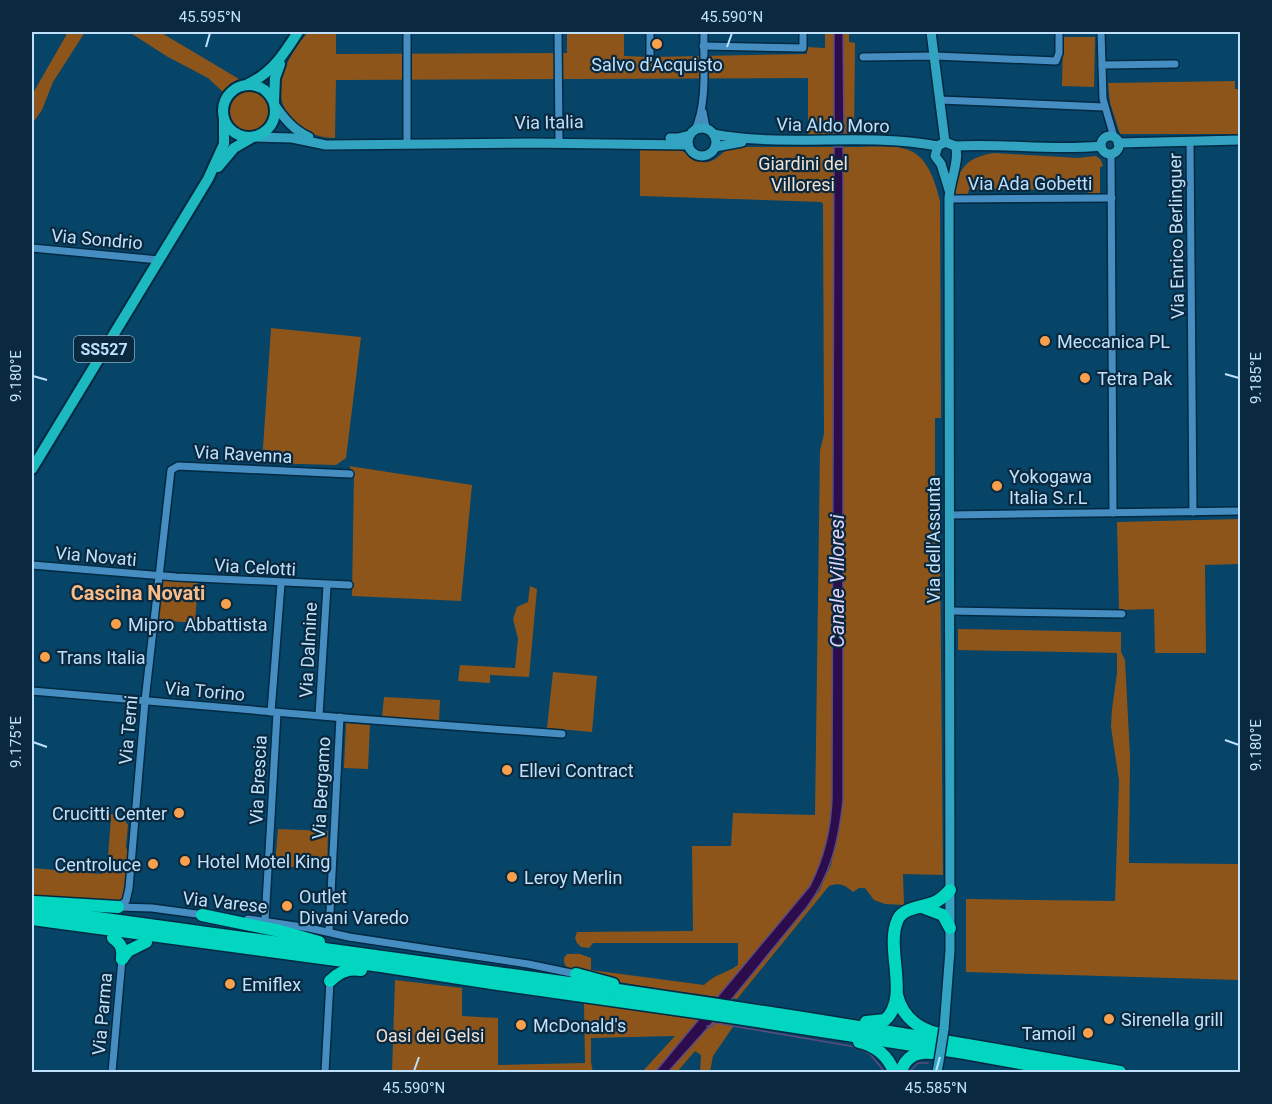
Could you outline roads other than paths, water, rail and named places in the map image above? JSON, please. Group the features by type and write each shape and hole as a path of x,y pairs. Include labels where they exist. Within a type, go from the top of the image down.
{"highway":[{"path":"950,890 942,907 950,928"},
{"path":"32,902 118,907"},
{"path":"825,1026 839,1019 876,1022 885,1020 895,1005 897,920 905,912 922,907 942,907"},
{"path":"32,909 328,955 461,979 658,1006 701,1008"},
{"path":"202,915 400,960 701,1008 992,1048 1120,1072"},
{"path":"32,919 221,945 400,960"},
{"path":"32,925 113,938 214,950 221,945"},
{"path":"113,938 122,949 122,958"},
{"path":"122,958 128,951 146,942"},
{"path":"330,981 336,974 345,970 373,971 381,966"},
{"path":"576,974 701,1008"},
{"path":"896,989 901,1007 922,1028 936,1034 964,1039 992,1048"},
{"path":"825,1026 1069,1072"},
{"path":"825,1026 832,1036 864,1042 876,1049 886,1057 894,1072"},
{"path":"901,1072 907,1059 916,1054 927,1053 960,1058 965,1053"}],"main road":[{"path":"159,260 208,179 224,144 224,107 227,98 235,90 267,74 283,55 297,32"},
{"path":"208,179 234,148 263,133 272,125 275,115 275,78 283,55"},
{"path":"245,86 254,86 264,90 274,104"},
{"path":"224,119 235,133 243,137 253,137"},
{"name":"SS527","path":"32,469 159,260"}],"street":[{"path":"407,32 407,140"},
{"path":"558,32 559,139"},
{"path":"650,32 650,57"},
{"path":"702,104 710,131 716,142 710,153 703,156 692,152 688,145 700,118 702,104 704,32"},
{"path":"703,46 803,48 803,32"},
{"path":"931,32 940,100 942,144 938,160 948,165 968,150 982,145"},
{"path":"863,57 935,56 1056,61 1059,53 1059,32"},
{"path":"1101,32 1104,107 1118,149 1111,154"},
{"path":"1102,64 1175,64"},
{"path":"940,100 1104,107"},
{"name":"Via Italia","path":"274,104 291,126 300,133 320,140 678,138 692,132"},
{"path":"692,132 710,131"},
{"name":"Via Aldo Moro","path":"710,131 756,140 942,144"},
{"name":"Via Italia","path":"253,137 287,137 326,145 432,143 688,145"},
{"path":"535,143 559,139 583,143"},
{"name":"Via Italia","path":"378,145 407,140 432,143"},
{"name":"Via Aldo Moro","path":"715,147 756,140"},
{"path":"1111,154 1103,151 1102,140 1240,140"},
{"name":"Via Enrico Berlinguer","path":"1190,141 1193,512"},
{"name":"Via Aldo Moro","path":"910,142 938,160"},
{"path":"942,144 1068,148 1101,146"},
{"path":"955,146 958,154 956,160"},
{"path":"1111,154 1113,513"},
{"name":"Via dell'Assunta","path":"938,160 949,194"},
{"name":"Via dell'Assunta","path":"950,890 949,194 956,160"},
{"name":"Via Ada Gobetti","path":"949,194 1112,198"},
{"name":"Via Sondrio","path":"32,248 159,260"},
{"name":"Via Ravenna","path":"159,576 170,473 178,466 350,474"},
{"path":"950,515 1240,511"},
{"name":"Via Novati","path":"32,565 159,576"},
{"name":"Via Celotti","path":"159,576 281,584 349,585"},
{"name":"Via Terni","path":"129,888 145,701 159,576"},
{"name":"Via Brescia","path":"265,921 281,584"},
{"name":"Via Dalmine","path":"319,715 327,586"},
{"path":"950,611 1122,614"},
{"name":"Via Torino","path":"32,691 562,734"},
{"name":"Via Bergamo","path":"329,932 339,717"},
{"path":"118,907 126,902 129,888"},
{"path":"129,888 134,901 152,908"},
{"name":"Via Varese","path":"118,907 152,908 265,921 576,974"},
{"path":"937,1072 950,967 950,928"},
{"name":"Via Parma","path":"112,1072 122,958"},
{"path":"325,1072 330,981"}],"water":[{"path":"834,32 843,32 844,134 834,134"},
{"name":"Canale Villoresi","path":"834,147 843,147 843,800 839,829 828,869 807,907 713,1022 668,1072 655,1072 810,886 823,855 828,833 832,799"}],"waterway":[{"path":"707,1026 712,1027 716,1023 856,1047 870,1054 884,1071 888,1072"},
{"path":"909,1072 918,1063 928,1063"}],"place":[{"name":"Salvo d'Acquisto","path":"657,44"},
{"name":"Meccanica PL","path":"1045,341"},
{"name":"Tetra Pak","path":"1085,378"},
{"name":"Yokogawa Italia S.r.L","path":"997,486"},
{"name":"Abbattista","path":"226,604"},
{"name":"Mipro","path":"116,624"},
{"name":"Trans Italia","path":"45,657"},
{"name":"Ellevi Contract","path":"507,770"},
{"name":"Crucitti Center","path":"179,813"},
{"name":"Hotel Motel King","path":"185,861"},
{"name":"Centroluce","path":"153,864"},
{"name":"Leroy Merlin","path":"512,877"},
{"name":"Outlet Divani Varedo","path":"287,906"},
{"name":"Emiflex","path":"230,984"},
{"name":"Sirenella grill","path":"1109,1019"},
{"name":"McDonald's","path":"521,1025"},
{"name":"Tamoil","path":"1088,1033"}],"district":[{"name":"Cascina Novati","path":"138,593"}],"park label":[{"name":"Giardini del Villoresi","path":"803,174"},
{"name":"Oasi dei Gelsi","path":"430,1035"}]}
